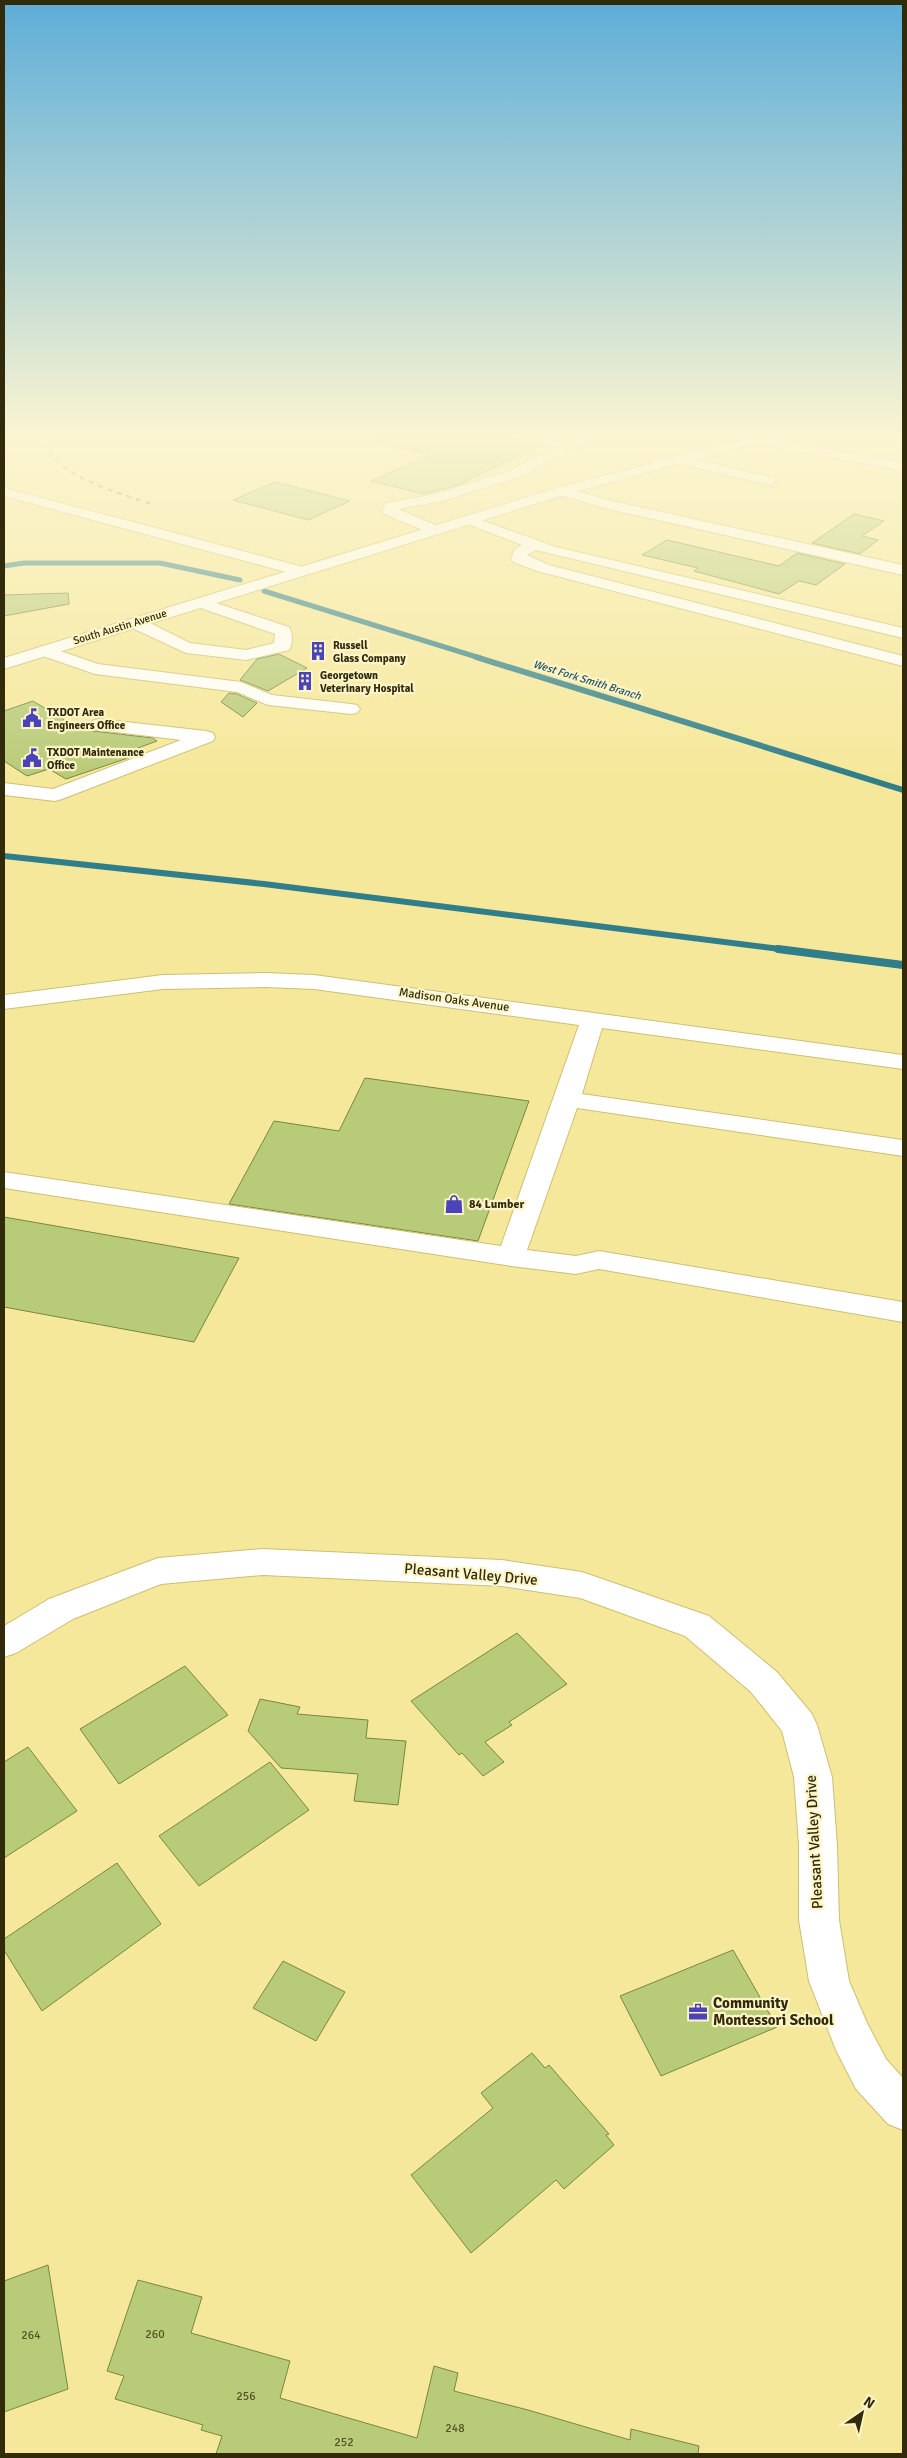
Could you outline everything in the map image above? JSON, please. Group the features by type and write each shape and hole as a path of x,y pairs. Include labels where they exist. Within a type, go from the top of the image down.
{"street":[{"path":"213,548 301,571"},
{"name":"South Austin Avenue","path":"4,664 377,548"},
{"path":"528,548 519,553 519,559 543,568 746,622 903,661"},
{"path":"545,548 903,633"},
{"path":"802,548 903,570"},
{"path":"136,622 186,648 246,655 283,646 283,631 201,603"},
{"path":"46,651 94,669 241,687 268,700 351,709"},
{"path":"4,789 55,795 206,737 99,725"},
{"name":"Madison Oaks Avenue","path":"4,1002 163,982 265,980 366,988 903,1062"},
{"path":"511,1257 593,1019"},
{"path":"566,1099 903,1148"},
{"path":"4,1180 576,1266 599,1260 903,1312"},
{"name":"Pleasant Valley Drive","path":"4,1642 60,1609 158,1571 263,1562 502,1573 582,1585 696,1626 764,1682 799,1725 813,1777 818,1845 819,1920 829,1981 851,2036 871,2074 903,2109"}],"building":[{"path":"654,548 700,548 779,566 797,553 845,564 816,585 799,581 779,594 694,571 698,568 642,555"},
{"path":"833,548 868,548 860,554"},
{"path":"68,593 69,604 4,616 4,595"},
{"path":"279,654 307,668 268,691 240,680 257,659"},
{"path":"229,693 237,694 257,703 243,717 221,702"},
{"path":"33,701 83,731 88,726 92,731 153,738 157,741 130,751 137,755 66,779 49,769 27,776 4,761 4,711"},
{"path":"365,1078 529,1101 478,1241 229,1204 274,1121 339,1131"},
{"path":"4,1217 239,1258 194,1342 4,1307"},
{"path":"517,1633 567,1684 509,1722 512,1725 485,1742 504,1762 483,1776 462,1753 459,1755 411,1701"},
{"path":"185,1666 228,1715 119,1784 80,1729"},
{"path":"260,1699 300,1707 297,1714 368,1720 366,1738 406,1741 398,1805 354,1801 358,1774 281,1768 248,1731"},
{"path":"28,1747 77,1811 4,1858 4,1762"},
{"path":"270,1762 309,1810 199,1886 159,1836"},
{"path":"117,1863 161,1924 42,2011 4,1950 4,1939"},
{"name":"Community Montessori School","path":"733,1950 777,2027 661,2076 620,1996"},
{"path":"283,1961 345,1992 316,2041 253,2008"},
{"path":"532,2053 545,2068 549,2065 609,2134 606,2135 614,2145 564,2189 556,2180 471,2253 411,2175 493,2108 481,2093"},
{"path":"48,2265 68,2389 4,2412 4,2281"},
{"path":"138,2280 202,2297 191,2333 290,2361 280,2398 417,2438 434,2366 458,2373 454,2391 528,2410 630,2440 631,2429 699,2446 698,2454 216,2454 222,2436 201,2430 203,2425 115,2399 124,2376 107,2371"}],"waterway":[{"name":"West Fork Smith Branch","path":"4,566 24,563 160,563 240,580"},
{"name":"West Fork Smith Branch","path":"264,591 480,658"},
{"name":"West Fork Smith Branch","path":"476,657 903,790"},
{"path":"4,856 264,884 788,950"},
{"path":"778,949 903,965"}],"place":[{"name":"Russell Glass Company","path":"318,651"},
{"name":"Georgetown Veterinary Hospital","path":"305,681"},
{"name":"TXDOT Area Engineers Office","path":"32,718"},
{"name":"TXDOT Maintenance Office","path":"32,758"},
{"name":"84 Lumber","path":"454,1204"},
{"name":"Community Montessori School","path":"698,2012"}]}
